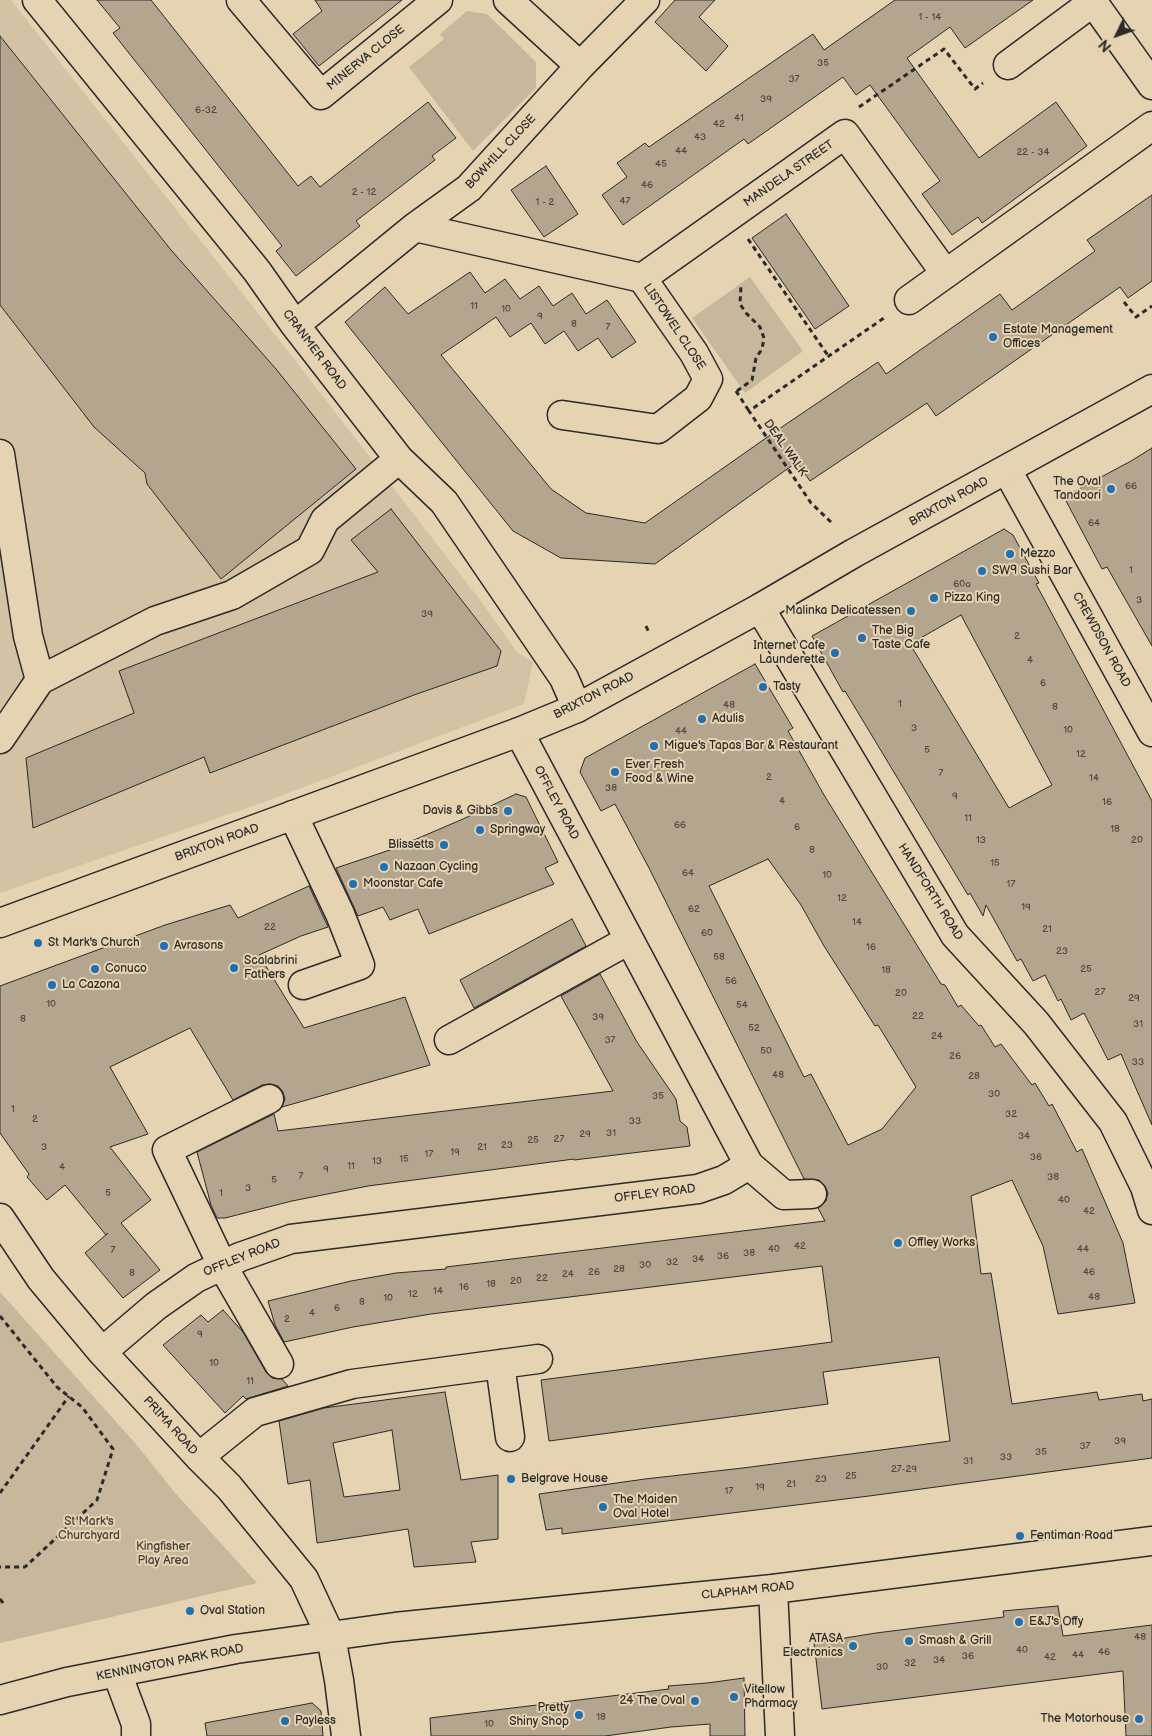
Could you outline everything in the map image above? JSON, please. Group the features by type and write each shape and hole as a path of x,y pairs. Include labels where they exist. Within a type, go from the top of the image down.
{"main road":[{"name":"MINERVA CLOSE","path":"241,0 321,95 438,0"},
{"path":"508,0 580,66"},
{"name":"BOWHILL CLOSE","path":"295,325 415,226 468,188 580,66 645,0"},
{"path":"1008,65 1095,1 1152,85"},
{"name":"CRANMER ROAD","path":"50,5 399,459 444,502 564,678 577,708"},
{"path":"909,300 1152,126"},
{"name":"MANDELA STREET","path":"642,278 846,134 945,273"},
{"name":"LISTOWEL CLOSE","path":"415,226 642,278 702,366 708,379 698,398 658,428 562,415"},
{"name":"BRIXTON ROAD","path":"0,923 519,732 577,708 1152,389"},
{"path":"0,454 28,636 40,680"},
{"path":"0,739 40,680 155,621 232,595 310,550 324,520 399,459"},
{"name":"CREWDSON ROAD","path":"1008,470 1152,732"},
{"name":"HANDFORTH ROAD","path":"760,608 955,935 1036,1023 1114,1122 1145,1187 1152,1210"},
{"name":"OFFLEY ROAD","path":"102,1352 156,1306 196,1278 240,1257 291,1239 698,1189 724,1180 749,1165 519,732"},
{"path":"293,815 340,914 360,965 303,985"},
{"path":"449,1040 629,940"},
{"path":"269,1099 167,1150 222,1266 279,1364"},
{"path":"749,1165 784,1194 812,1194"},
{"name":"PRIMA ROAD","path":"0,1218 41,1279 102,1352 229,1487 304,1580 337,1636 346,1736"},
{"path":"199,1457 255,1412 352,1384 538,1359"},
{"path":"500,1364 510,1437"},
{"name":"CLAPHAM ROAD","path":"337,1636 395,1627 773,1589 1152,1541"},
{"path":"773,1589 780,1736"},
{"name":"KENNINGTON PARK ROAD","path":"0,1700 67,1682 236,1649 337,1636"},
{"path":"117,1673 136,1724 136,1736"}],"path":[{"path":"846,134 856,110 944,49 975,89 1008,65"},
{"path":"731,214 830,357"},
{"path":"736,392 752,380 756,358 762,349 764,338 760,327 740,304 741,286"},
{"name":"DEAL WALK","path":"831,522 811,503 749,412 909,300"},
{"path":"1124,302 1136,318 1152,306"},
{"path":"0,1316 57,1387 82,1407 113,1448 97,1500 25,1567 0,1567"},
{"path":"0,1493 69,1396"},
{"path":"0,1599 3,1603"}],"shaded area":[{"path":"0,0 11,0 294,359 483,604 517,652 533,662 524,704 267,801 0,893"}],"green space":[{"path":"467,11 487,14 536,62 536,88 473,151 409,67 444,39 440,34"},
{"path":"750,277 803,351 745,393 692,318"},
{"name":"St Mark's Churchyard","path":"0,1292 135,1443 176,1494 257,1583 0,1643"}],"building":[{"path":"97,0 151,0 298,186 311,176 320,187 428,102 456,138 432,156 435,160 356,221 360,226 296,276 276,251 282,246 113,33 120,28"},
{"path":"315,0 402,0 319,66 293,34 322,11"},
{"path":"675,0 715,0 699,17 728,46 706,71 655,22"},
{"path":"895,0 1033,0 965,48 950,27 907,58 979,158 1056,102 1087,146 982,223 978,217 952,235 922,194 940,181 870,85 856,95 843,77 748,144 744,139 623,225 602,195 627,177 617,163 645,143 649,147 813,34 824,50"},
{"path":"0,36 171,250 276,369 356,469 221,579 147,484 145,473 94,427 0,305"},
{"path":"546,166 578,214 544,237 511,190"},
{"path":"1152,195 1152,281 1128,298 1120,287 936,416 927,403 810,481 797,462 655,564 561,558 513,531 345,322 385,287 408,314 470,272 485,293 505,279 520,299 539,286 553,306 572,293 586,314 607,300 636,342 612,358 598,338 578,351 564,331 545,344 531,323 510,337 496,317 441,355 551,489 586,513 645,523 878,362 886,374 1000,294 1012,310 1095,251 1087,240"},
{"path":"786,214 849,306 815,329 752,238"},
{"path":"1152,448 1152,646 1107,567 1102,569 1064,497"},
{"path":"391,509 501,651 497,666 414,695 210,773 204,757 33,828 26,758 134,713 119,671 378,572 351,540"},
{"path":"1004,529 1013,535 1039,583 1036,584 1152,801 1152,1125 1121,1054 1108,1060 1084,1013 1071,1020 1061,999 1058,1001 1045,975 1033,981 1021,959 1017,961 986,905 983,916 970,893 968,895 845,691 843,692 812,636","holes":["961,615 1052,785 1009,808 910,644"]},
{"path":"755,664 793,728 788,731 824,795 941,984 945,985 958,1007 961,1005 979,1026 981,1025 995,1047 1001,1044 1032,1085 1035,1083 1049,1106 1052,1104 1077,1152 1082,1149 1123,1243 1135,1303 1058,1314 1043,1246 1012,1180 971,1196 981,1274 991,1273 1012,1404 1097,1392 1099,1400 1142,1394 1143,1401 1152,1399 1152,1458 869,1496 562,1534 562,1528 546,1530 539,1494 950,1441 939,1357 823,1372 828,1404 549,1441 541,1380 832,1342 822,1266 431,1314 353,1327 284,1342 275,1325 268,1301 351,1281 396,1273 446,1269 446,1267 825,1221 818,1208 826,1201 828,1193 825,1186 819,1180 804,1179 649,868 615,804 601,811 580,772 585,758","holes":["768,859 801,905 824,946 875,1026 878,1025 916,1087 882,1129 848,1145 811,1074 804,1077 709,886"]},
{"path":"516,794 526,797 558,862 545,868 554,884 429,934 418,909 390,920 383,907 358,916 336,868 393,849"},
{"path":"309,886 328,927 301,936 259,955 304,1028 405,997 430,1065 282,1107 285,1099 283,1092 278,1086 270,1084 262,1085 233,1100 190,1028 110,1067 148,1134 110,1147 151,1200 121,1223 160,1270 123,1298 85,1253 106,1235 65,1185 47,1200 27,1177 29,1174 0,1133 0,986 165,925 230,905 238,918"},
{"path":"572,919 586,946 474,1008 460,980"},
{"path":"600,974 637,1042 676,1099 680,1121 687,1127 690,1146 368,1186 292,1201 225,1218 217,1218 211,1205 197,1152 274,1114 278,1131 613,1091 561,996"},
{"path":"223,1310 243,1332 266,1372 272,1378 282,1379 288,1386 246,1399 243,1396 225,1413 163,1345 201,1315 208,1322"},
{"name":"Belgrave House","path":"445,1392 461,1480 498,1475 498,1539 471,1542 476,1562 414,1567 408,1529 317,1543 310,1480 288,1484 279,1421 324,1408","holes":["392,1430 400,1490 344,1497 333,1443"]},
{"path":"1058,1606 1063,1636 1152,1625 1152,1736 1126,1736 1123,1671 822,1709 814,1643 876,1633 1004,1617 1003,1611"},
{"path":"744,1678 745,1736 710,1736 710,1724 605,1736 431,1736 430,1718 669,1689 668,1686"},
{"path":"312,1703 321,1711 323,1736 207,1736 205,1723"}],"place":[{"name":"Estate Management Offices","path":"993,337"},
{"name":"The Oval Tandoori","path":"1111,489"},
{"name":"Mezzo","path":"1010,554"},
{"name":"SW9 Sushi Bar","path":"982,571"},
{"name":"Pizza King","path":"934,598"},
{"name":"Malinka Delicatessen","path":"911,611"},
{"name":"The Big Taste Cafe","path":"862,638"},
{"name":"Internet Cafe Launderette","path":"835,653"},
{"name":"Tasty","path":"763,687"},
{"name":"Adulis","path":"702,719"},
{"name":"Migue's Tapas Bar & Restaurant","path":"654,746"},
{"name":"Ever Fresh Food & Wine","path":"615,772"},
{"name":"Davis & Gibbs","path":"508,811"},
{"name":"Springway","path":"480,830"},
{"name":"Blissetts","path":"444,845"},
{"name":"Nazaan Cycling","path":"384,867"},
{"name":"Moonstar Cafe","path":"353,884"},
{"name":"St Mark's Church","path":"38,943"},
{"name":"Avrasons","path":"164,946"},
{"name":"Scalabrini Fathers","path":"234,968"},
{"name":"Conuco","path":"95,969"},
{"name":"La Cazona","path":"52,985"},
{"name":"Offley Works","path":"898,1243"},
{"name":"Belgrave House","path":"511,1479"},
{"name":"The Maiden Oval Hotel","path":"603,1507"},
{"name":"Fentiman Road","path":"1020,1536"},
{"name":"Oval Station","path":"190,1611"},
{"name":"E&J's Offy","path":"1019,1622"},
{"name":"Smash & Grill","path":"909,1641"},
{"name":"ATASA Electronics","path":"853,1646"},
{"name":"Vitellow Pharmacy","path":"734,1697"},
{"name":"24 The Oval","path":"695,1701"},
{"name":"Pretty Shiny Shop","path":"579,1715"},
{"name":"The Motorhouse","path":"1139,1719"},
{"name":"Payless","path":"285,1721"}],"park label":[{"name":"Kingfisher Play Area","path":"163,1554"}]}
